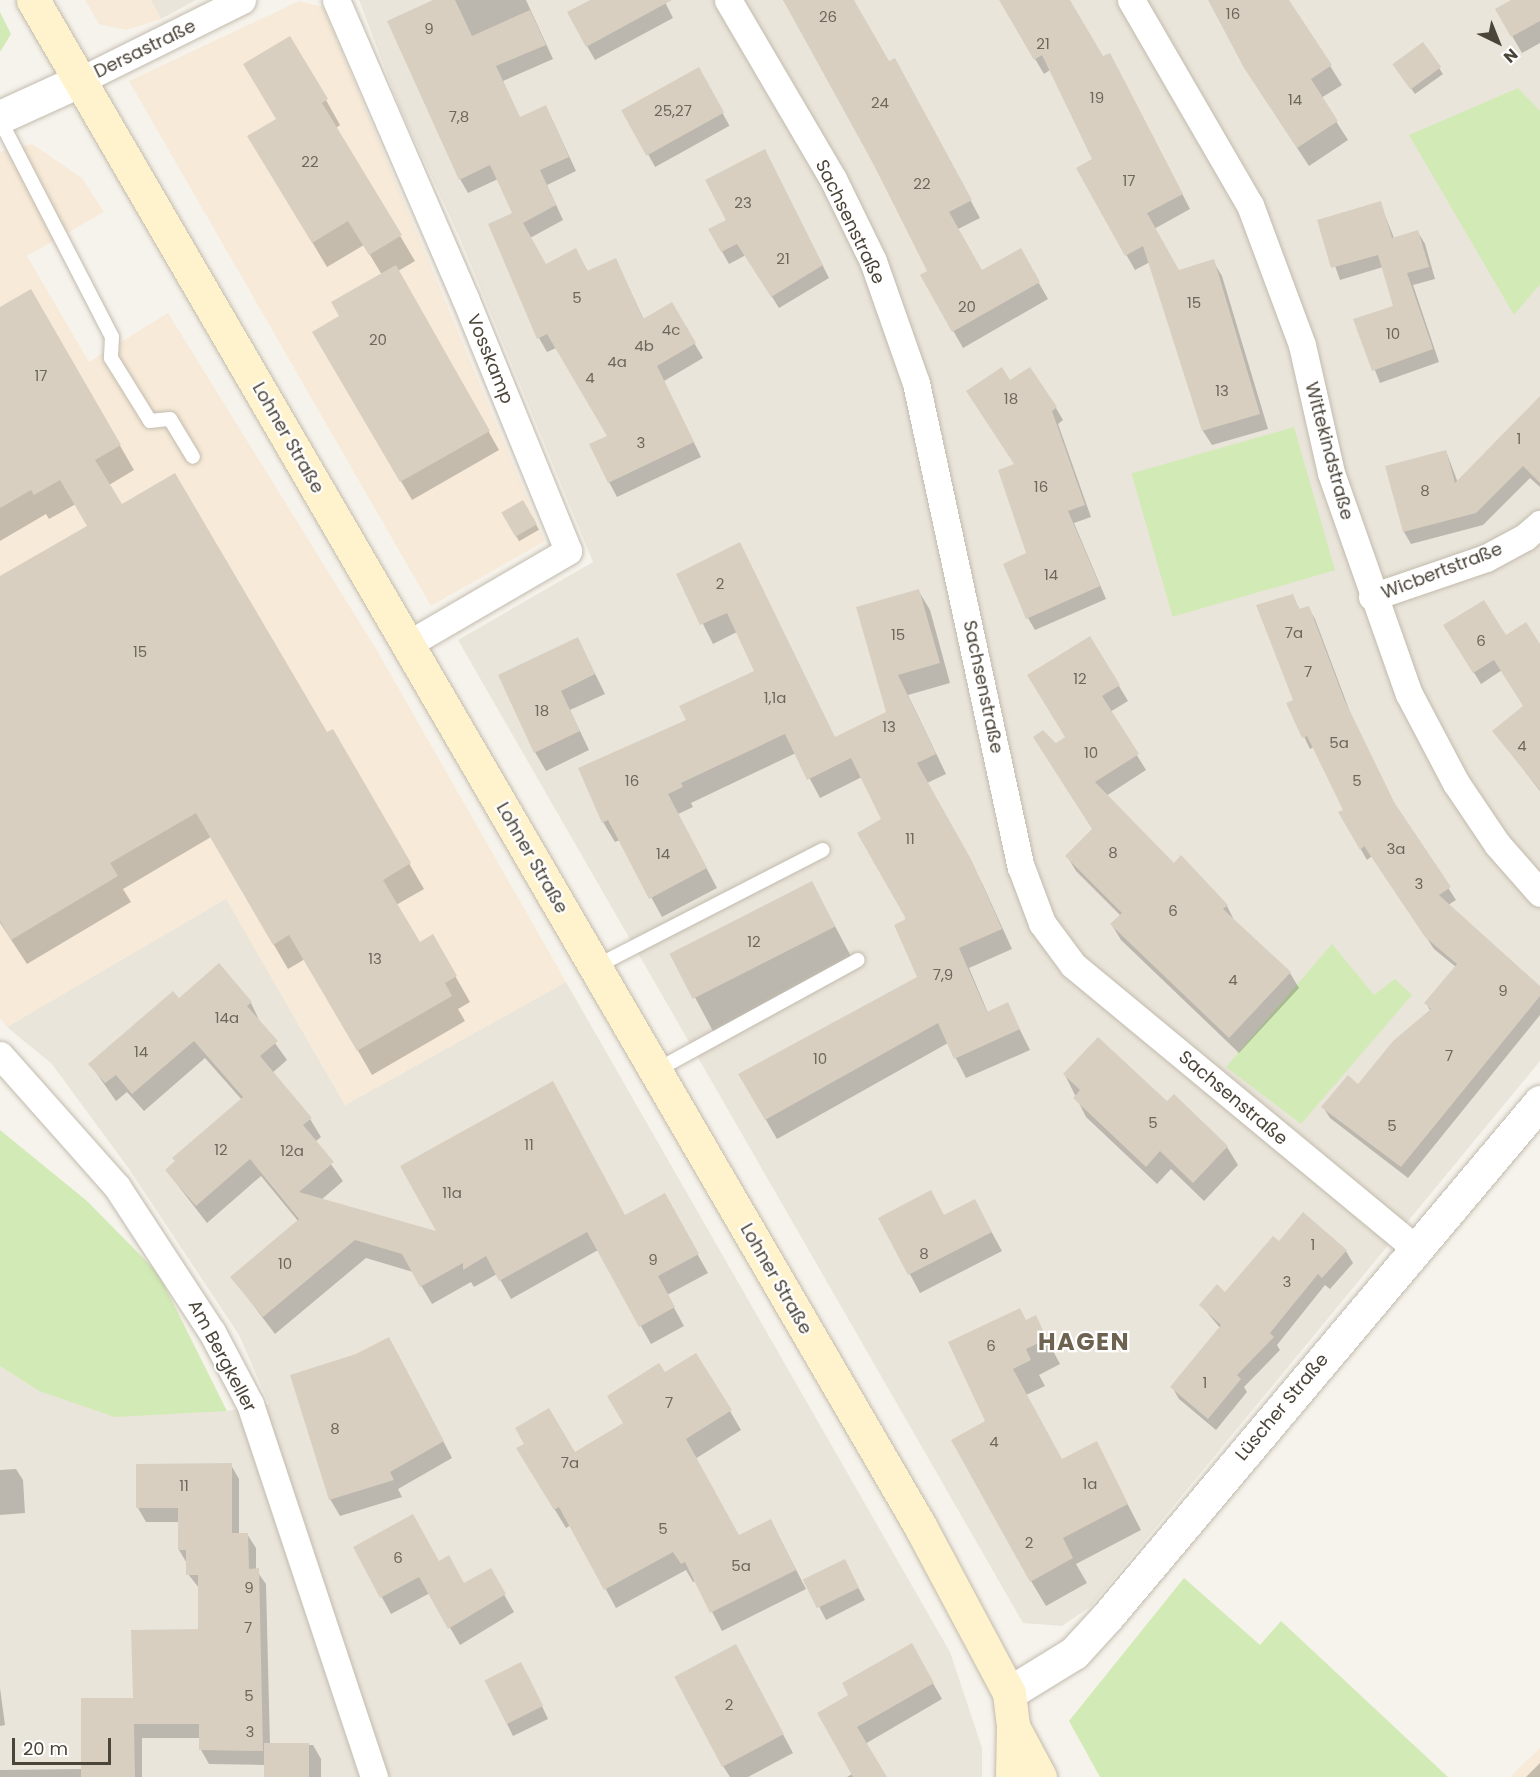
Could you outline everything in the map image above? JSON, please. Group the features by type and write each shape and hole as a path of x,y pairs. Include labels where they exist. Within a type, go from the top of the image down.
{"main road":[{"name":"Lohner Straße","path":"33,0 920,1526 1009,1693 1013,1725 1029,1773"}],"street":[{"name":"Dersastraße","path":"79,81 242,0"},
{"name":"Vosskamp","path":"336,0 465,298 568,550 408,644"},
{"name":"Sachsenstraße","path":"728,0 833,179 873,261 916,383 1021,867 1042,922 1073,966 1415,1248"},
{"name":"Wittekindstraße","path":"1131,0 1250,205 1302,345 1331,473 1372,597 1409,694 1456,783 1497,844 1540,893"},
{"path":"0,119 79,81"},
{"name":"Wicbertstraße","path":"1372,597 1486,558 1525,537 1540,524"},
{"name":"Am Bergkeller","path":"0,1055 117,1186 176,1272 234,1373 259,1431 375,1777"},
{"name":"Lüscher Straße","path":"1009,1693 1074,1653 1107,1617 1540,1102"}],"lane":[{"path":"0,119 112,337 111,358 150,421 170,420 193,457"},
{"path":"595,967 823,850"},
{"path":"655,1071 858,960"}],"shaded area":[{"path":"85,0 151,0 161,19 126,30 99,24"},
{"path":"151,0 196,0 161,19"},
{"path":"359,0 1540,0 1540,1061 1091,1606 1062,1626 1023,1623 458,640 593,562 459,236 400,108"},
{"path":"299,1 323,7 545,541 431,606 129,81"},
{"path":"32,144 82,178 104,212 27,256 89,362 168,313 379,654 566,982 345,1105 226,899 7,1027 0,1018 0,152"},
{"path":"226,898 345,1105 566,982 950,1652 982,1748 982,1777 0,1777 0,1366 39,1391 227,1411 269,1404 239,1335 129,1169 52,1064 7,1027"},
{"path":"1540,1748 1540,1777 1510,1777"}],"green space":[{"path":"0,12 11,34 0,52"},
{"path":"1518,88 1540,111 1540,284 1514,315 1409,135"},
{"path":"1294,427 1335,570 1173,617 1132,474"},
{"path":"1332,944 1374,995 1395,979 1412,995 1301,1124 1226,1067"},
{"path":"0,1130 87,1201 158,1273 227,1411 115,1417 39,1391 0,1366"},
{"path":"1184,1578 1260,1645 1281,1621 1448,1777 1100,1777 1069,1721"}],"building":[{"path":"433,0 455,0 472,36 530,10 546,45 496,66 520,117 546,105 569,157 540,170 556,205 523,223 546,264 576,248 587,271 616,258 643,319 672,302 696,343 657,366 694,442 608,483 589,444 607,436 547,334 537,339 488,224 512,213 490,165 459,180 387,21"},
{"path":"590,0 672,0 586,47 567,12"},
{"path":"783,0 854,0 889,61 895,58 972,200 949,212 982,270 1021,248 1040,282 952,332 920,275 927,271 875,167"},
{"path":"999,0 1070,0 1103,56 1110,53 1183,194 1147,213 1179,270 1214,259 1260,414 1202,431 1143,246 1125,256 1076,168 1092,159 1042,55 1034,60"},
{"path":"1208,0 1289,0 1332,65 1311,79 1338,121 1297,148 1244,68"},
{"path":"1511,0 1540,0 1540,21 1511,37 1495,9"},
{"path":"290,36 328,99 322,103 402,235 369,255 348,221 312,243 247,136 276,119 243,64"},
{"path":"1423,42 1441,67 1410,89 1392,64"},
{"path":"699,67 724,112 646,156 621,110"},
{"path":"765,149 823,265 771,297 737,244 721,252 708,229 726,220 705,180"},
{"path":"1381,201 1392,238 1418,230 1429,267 1407,273 1433,349 1372,371 1353,319 1393,306 1378,255 1331,268 1317,220"},
{"path":"396,265 490,431 400,482 312,332 339,316 331,302"},
{"path":"31,289 121,445 95,460 122,504 175,473 327,732 333,729 411,863 383,880 420,942 433,934 457,976 445,983 452,996 357,1051 289,935 273,945 196,813 110,863 118,876 11,940 0,921 0,576 87,526 60,480 34,495 31,490 0,508 0,307"},
{"path":"1002,367 1010,380 1030,367 1057,407 1052,411 1085,505 1068,511 1100,586 1026,619 1003,564 1026,553 998,470 1014,464 966,391"},
{"path":"1540,396 1540,483 1523,466 1476,513 1403,532 1385,466 1446,450 1455,483"},
{"path":"523,500 537,524 515,537 501,512"},
{"path":"740,542 835,737 886,712 856,607 919,589 940,663 898,675 936,754 917,763 972,861 1002,929 959,948 987,1012 1008,1002 1020,1029 954,1059 938,1023 765,1120 738,1074 917,977 894,925 906,919 857,833 881,819 851,758 807,780 785,734 681,783 683,787 668,794 707,868 649,899 608,820 602,823 578,768 686,720 679,706 754,671 727,613 700,625 676,574"},
{"path":"1293,594 1299,609 1309,606 1344,699 1394,802 1451,887 1439,895 1540,986 1540,996 1401,1167 1321,1107 1348,1075 1358,1084 1393,1041 1431,1009 1424,1003 1457,964 1425,937 1364,846 1360,850 1338,812 1343,810 1307,736 1302,738 1286,703 1293,700 1256,605"},
{"path":"1484,600 1506,635 1526,622 1540,644 1540,790 1492,731 1523,706 1494,660 1473,673 1443,625"},
{"path":"1090,636 1120,685 1102,696 1139,754 1095,782 1174,863 1181,855 1228,905 1223,909 1291,972 1229,1038 1110,924 1122,913 1065,856 1092,829 1033,737 1043,730 1056,743 1065,737 1027,675"},
{"path":"578,637 595,674 561,691 580,731 534,753 498,675"},
{"path":"812,881 835,926 693,999 669,954"},
{"path":"219,963 252,1002 247,1006 278,1041 260,1056 312,1118 303,1125 334,1162 299,1192 436,1231 400,1166 553,1081 625,1215 665,1193 699,1254 658,1276 675,1307 639,1327 587,1232 499,1281 486,1256 463,1270 463,1263 420,1287 402,1254 355,1240 263,1317 230,1277 299,1219 250,1159 196,1206 165,1170 175,1161 172,1158 243,1097 194,1041 132,1094 116,1075 105,1083 88,1064 173,991 179,998"},
{"path":"1098,1037 1167,1101 1174,1094 1228,1146 1193,1183 1160,1151 1146,1167 1073,1098 1080,1090 1063,1074"},
{"path":"931,1190 944,1215 975,1199 992,1232 908,1275 878,1218"},
{"path":"1303,1212 1347,1250 1322,1278 1318,1274 1270,1333 1274,1337 1237,1375 1241,1379 1208,1419 1170,1387 1221,1325 1199,1305 1217,1284 1225,1292 1273,1236 1279,1241"},
{"path":"1020,1308 1026,1320 1036,1315 1047,1339 1026,1349 1031,1360 1013,1369 1062,1459 1097,1441 1128,1504 1063,1538 1073,1558 1030,1582 951,1440 985,1421 948,1342"},
{"path":"389,1337 444,1441 390,1472 394,1480 329,1500 290,1375 356,1354"},
{"path":"696,1353 732,1410 686,1439 739,1535 771,1519 796,1570 710,1613 685,1562 681,1564 673,1552 604,1590 559,1507 554,1510 516,1448 524,1444 515,1428 549,1408 575,1452 623,1423 607,1396 659,1363 665,1372"},
{"path":"232,1463 232,1533 248,1533 249,1569 259,1568 263,1751 199,1750 199,1724 134,1724 135,1777 81,1777 81,1698 133,1698 131,1630 198,1629 198,1575 186,1575 186,1550 178,1550 178,1508 136,1508 136,1464"},
{"path":"413,1514 439,1561 449,1555 464,1583 491,1568 506,1594 448,1629 419,1577 380,1598 353,1547"},
{"path":"845,1559 859,1588 817,1608 803,1580"},
{"path":"912,1643 934,1683 857,1727 887,1777 853,1777 817,1713 848,1695 842,1683"},
{"path":"736,1644 784,1734 722,1767 674,1677"},
{"path":"521,1662 543,1706 507,1724 484,1681"},
{"path":"264,1743 309,1743 309,1777 264,1777"}],"district":[{"name":"HAGEN","path":"1084,1342"}]}
